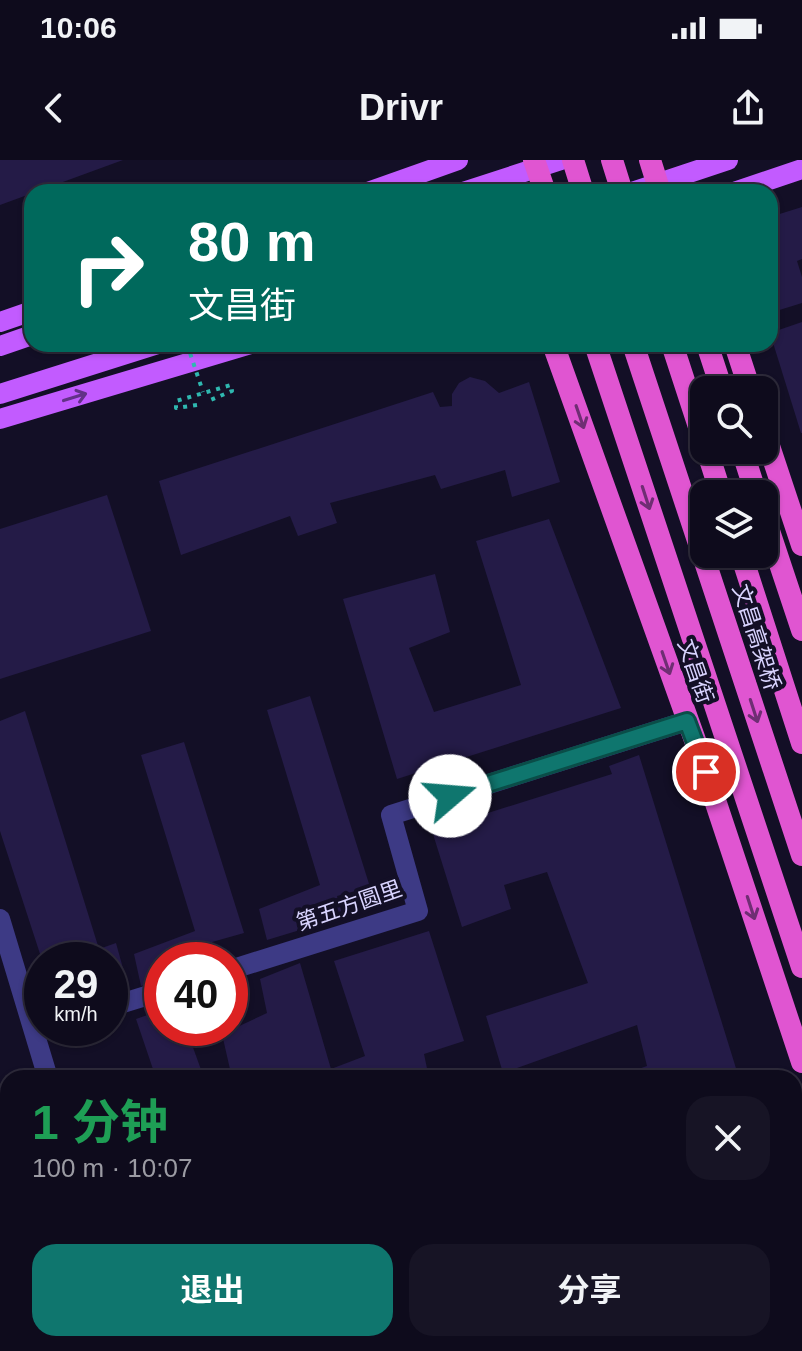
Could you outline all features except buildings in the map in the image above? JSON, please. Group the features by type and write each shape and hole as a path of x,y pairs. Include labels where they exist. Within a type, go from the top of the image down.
{"highway":[{"path":"534,160 542,184"},
{"path":"573,160 580,184"},
{"path":"612,160 620,184"},
{"path":"650,160 658,184"},
{"name":"文昌街","path":"556,352 696,743 802,1062"},
{"path":"598,352 802,967"},
{"name":"文昌高架桥","path":"636,352 802,855"},
{"path":"675,352 690,399"},
{"path":"710,352 717,376"},
{"path":"738,352 745,376"},
{"path":"775,464 802,545"},
{"path":"778,558 802,630"},
{"name":"文昌高架桥","path":"746,568 802,743"}],"main road":[{"path":"390,184 458,160"},
{"path":"488,184 561,160"},
{"path":"656,184 728,160"},
{"path":"758,184 802,169"},
{"path":"0,322 24,314"},
{"path":"0,346 24,338"},
{"path":"0,394 133,352"},
{"path":"0,419 224,352"}],"street":[{"name":"第五方圆里","path":"248,964 418,911 391,815 687,721"},
{"path":"0,919 24,987"},
{"path":"42,1046 46,1070"}],"path":[{"path":"190,352 203,392"},
{"path":"197,405 176,408 176,401 231,385 232,391 208,401"}],"route":[{"path":"450,796 687,721 706,772"}]}
